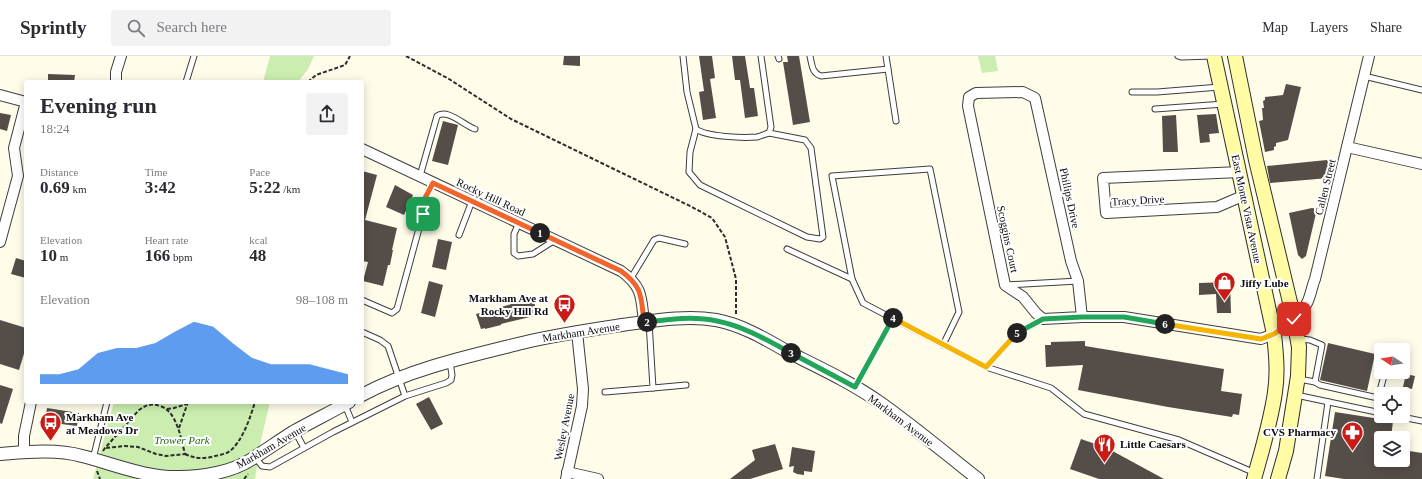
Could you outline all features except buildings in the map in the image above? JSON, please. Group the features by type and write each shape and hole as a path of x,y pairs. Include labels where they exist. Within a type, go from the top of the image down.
{"main road":[{"name":"East Monte Vista Avenue","path":"1214,56 1274,334 1277,369 1276,391 1255,476"},
{"name":"East Monte Vista Avenue","path":"1235,56 1256,160 1294,319 1299,347 1296,395 1286,452 1278,479"}],"street":[{"path":"116,80 116,72 121,56"},
{"name":"Callen Street","path":"1294,319 1307,304 1315,279 1369,56"},
{"name":"Scoggins Court","path":"1023,92 976,93 969,96 968,106 1005,285 1023,297 1043,319"},
{"name":"Phillips Drive","path":"1023,92 1036,98 1071,261 1078,281 1082,317"},
{"path":"0,95 24,101"},
{"path":"0,242 18,176 14,148 24,110"},
{"path":"1347,147 1422,164"},
{"name":"Rocky Hill Road","path":"364,150 621,271 631,278"},
{"name":"Tracy Drive","path":"1240,172 1103,178 1106,213 1217,207 1245,196"},
{"path":"631,278 638,289 642,300 646,322"},
{"path":"1043,319 1124,317 1261,339 1274,334 1294,319"},
{"name":"Markham Avenue","path":"364,394 376,387 399,378 450,362 537,340 577,332 670,319 695,318 717,320 759,336 855,387 879,402 978,479"},
{"name":"Wesley Avenue","path":"567,475 582,406 582,378 577,332"},
{"path":"24,453 24,436 31,404"},
{"name":"Markham Avenue","path":"0,454 60,453 82,456 158,476 180,477 216,473 235,467 255,457 295,431 345,404"},
{"path":"567,475 598,479"}],"lane":[{"path":"187,80 194,56"},
{"path":"683,56 688,92 696,129 690,152 690,172 700,185 807,237 820,239 823,237 811,148 804,140 769,133 759,137 728,136 700,132 696,129"},
{"path":"760,56 771,127 769,133"},
{"path":"810,56 813,70 822,76 888,69"},
{"path":"886,56 896,121"},
{"path":"1178,56 1214,56"},
{"path":"1364,76 1422,90"},
{"path":"1132,92 1157,92 1221,87"},
{"path":"1155,109 1225,104"},
{"path":"420,176 437,116 439,114 443,113 475,129"},
{"path":"943,345 959,312 930,169 832,176 852,279 863,303 893,318 943,345 986,367 1051,388 1084,414 1179,440 1255,476"},
{"path":"364,301 392,313 397,309 423,214 425,198 433,183"},
{"path":"459,235 472,201"},
{"path":"520,223 514,234 514,253 518,256 533,254 555,240"},
{"path":"631,278 654,240 659,238 685,244"},
{"path":"787,249 852,279"},
{"path":"1005,285 1078,281"},
{"path":"855,387 893,318"},
{"path":"986,367 1018,332 1043,319"},
{"path":"646,322 653,388"},
{"path":"364,333 380,340 388,346 405,396"},
{"path":"1297,339 1310,340 1322,345 1315,382"},
{"path":"255,457 262,466 270,467 352,422 405,396 446,383 451,380 452,375 450,362"},
{"path":"1298,378 1315,382 1323,386 1378,398 1383,379"},
{"path":"606,392 686,385"},
{"path":"1296,395 1374,412"},
{"path":"1317,479 1328,402"},
{"path":"94,460 107,404"},
{"path":"347,404 352,422"},
{"path":"1410,419 1422,421"},
{"path":"295,431 304,448"}],"path":[{"path":"310,80 316,75 345,65 350,56"},
{"path":"406,56 450,79 510,119 712,218 725,237 736,279 736,326"},
{"path":"94,460 139,410 147,404 154,404 167,409 184,404"},
{"path":"179,428 187,404"},
{"path":"105,448 126,446 138,447 166,456 185,454 192,458 205,459 229,452 238,442 243,433 254,404"},
{"path":"167,409 179,428 185,454"}],"green space":[{"path":"270,56 314,56 308,69 300,80 264,80"},
{"path":"978,56 995,56 998,71 982,73"},
{"name":"Trower Park","path":"113,404 270,404 261,440 255,479 93,479"}],"place":[{"name":"Jiffy Lube","path":"1224,302"},
{"name":"Markham Ave at Rocky Hill Rd","path":"564,324"},
{"name":"Markham Ave at Meadows Dr","path":"50,442"},
{"name":"CVS Pharmacy","path":"1352,452"},
{"name":"Little Caesars","path":"1105,464"}],"route":[{"path":"423,214 425,198 433,183 621,271 631,278 638,289 642,300 644,322 695,318 717,320 759,336 855,387 893,318 986,367 1018,332 1043,319 1124,317 1261,339 1274,334 1294,319"}]}
